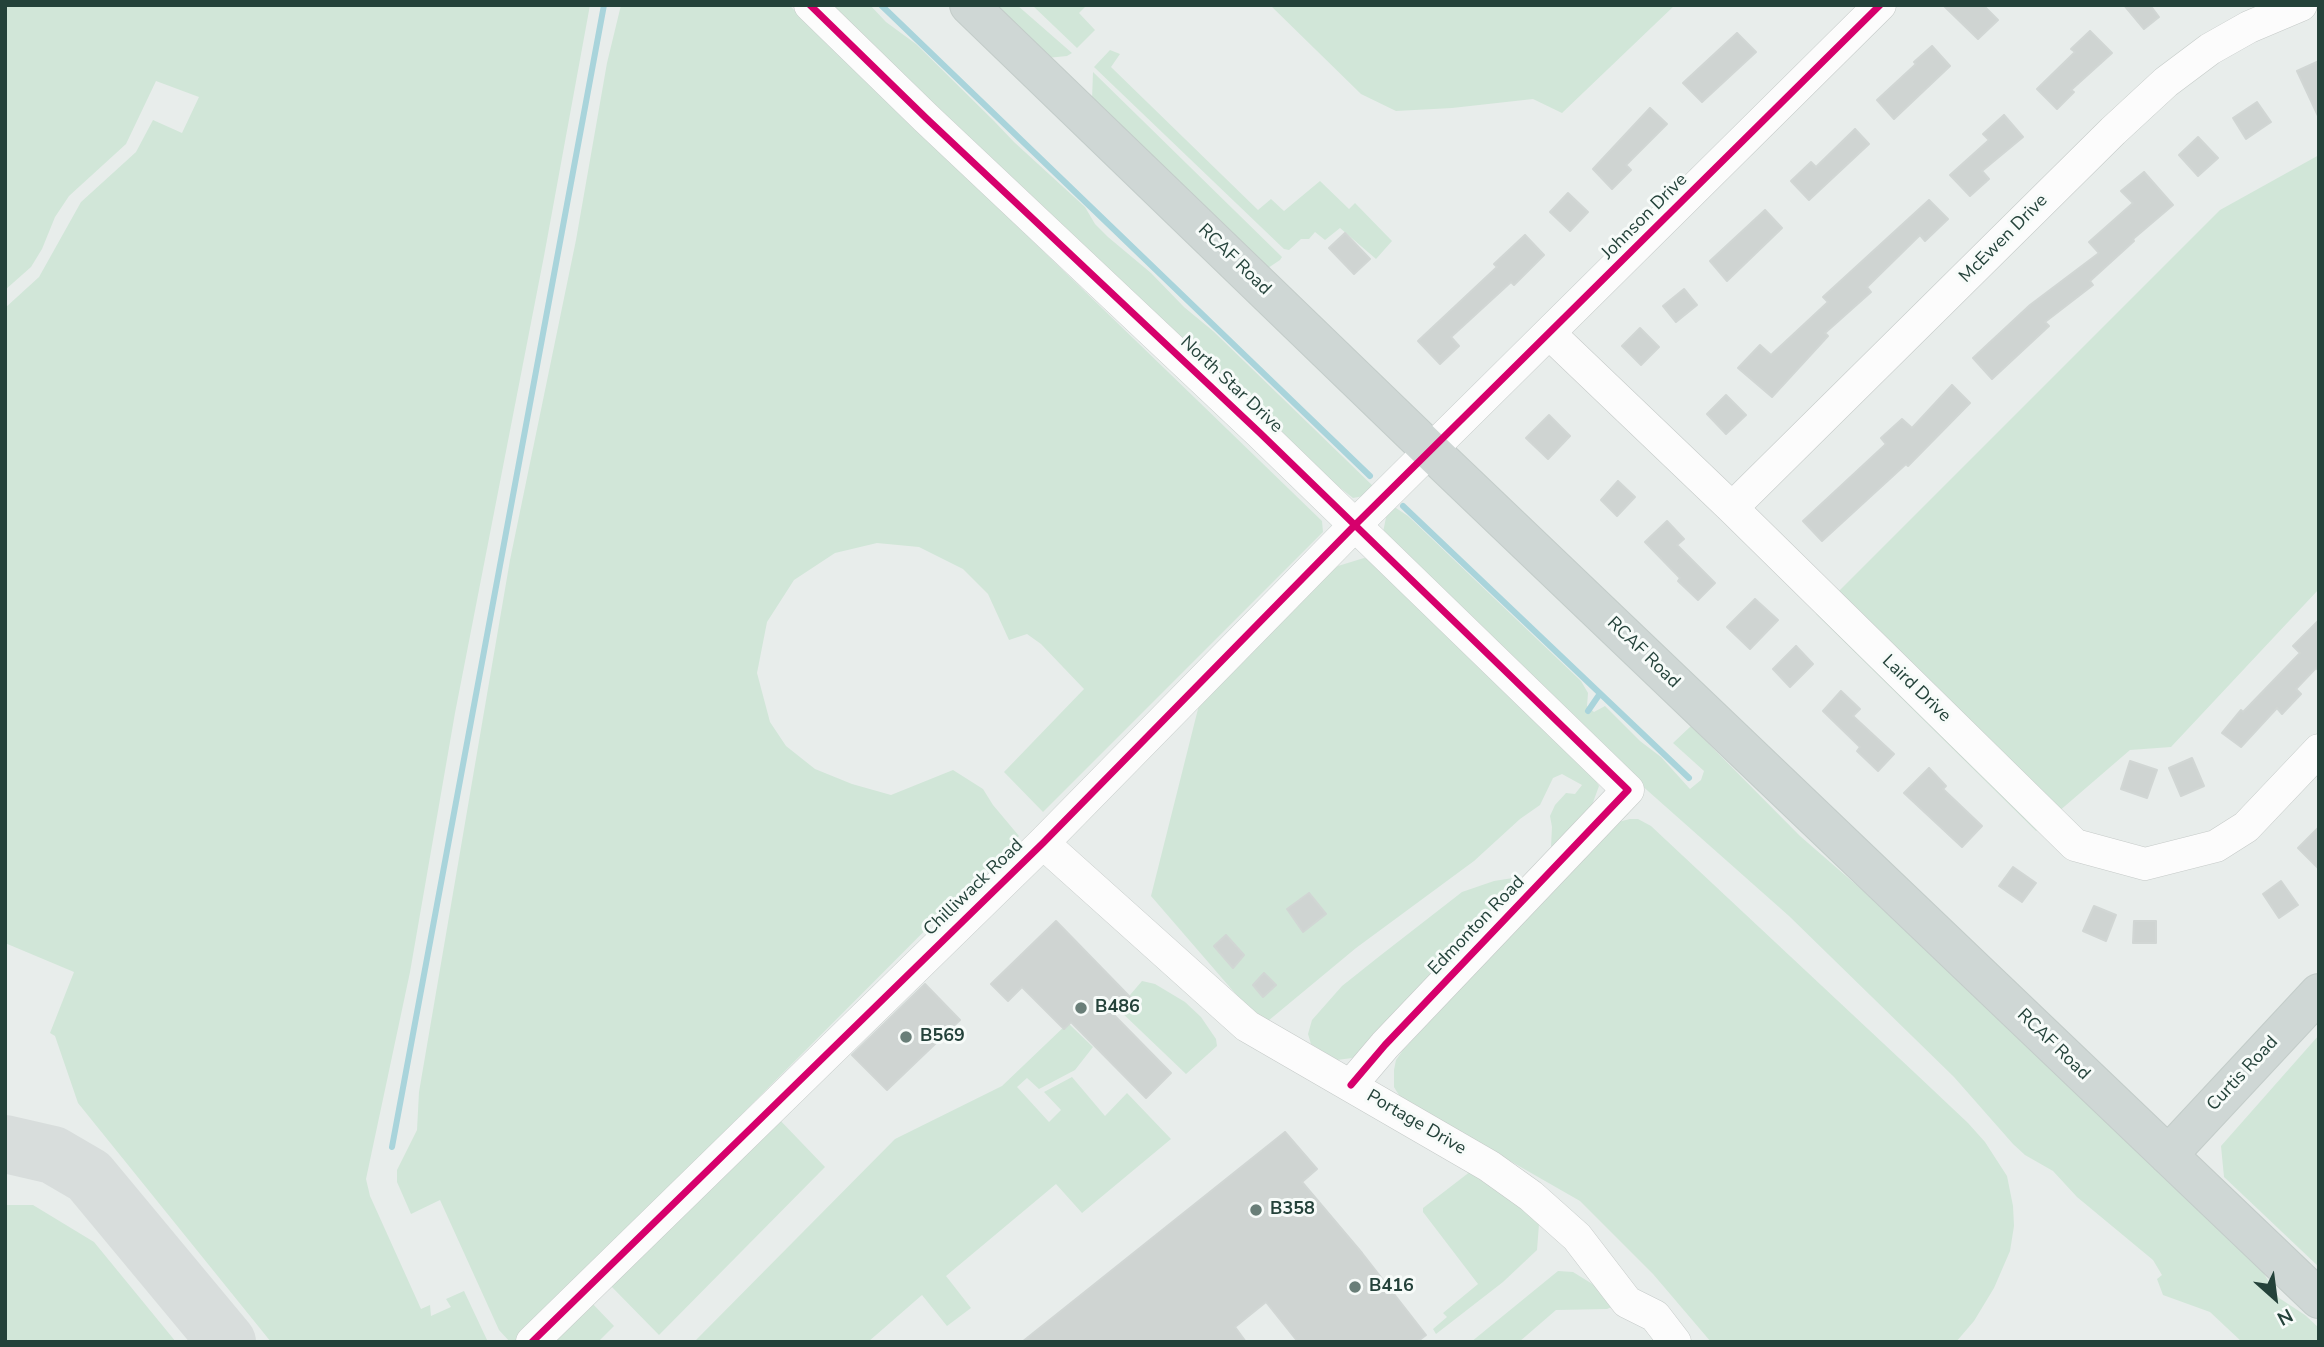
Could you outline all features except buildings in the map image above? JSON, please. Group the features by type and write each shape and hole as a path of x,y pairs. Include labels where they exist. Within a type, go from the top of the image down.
{"main road":[{"name":"RCAF Road","path":"969,5 1431,451 2319,1299"},
{"name":"Curtis Road","path":"2168,1155 2319,993"}],"street":[{"name":"North Star Drive","path":"810,5 1355,525 1628,790"},
{"name":"Johnson Drive","path":"1431,451 1881,5"},
{"name":"McEwen Drive","path":"1732,508 2166,82 2210,49 2249,27 2301,5"},
{"name":"Laird Drive","path":"1549,333 1732,508 2075,845 2145,864 2216,846 2246,827 2319,750"},
{"name":"Chilliwack Road","path":"532,1342 1043,843 1431,451"},
{"name":"Edmonton Road","path":"1351,1085 1384,1045 1628,790"},
{"name":"Portage Drive","path":"1043,843 1247,1026 1489,1166 1531,1196 1577,1237 1627,1302 1655,1316 1675,1342"}],"green space":[{"path":"5,5 590,5 455,713 410,972 366,1179 370,1196 421,1309 430,1305 431,1316 451,1307 446,1299 464,1291 488,1342 271,1342 78,1103 55,1036 50,1033 74,972 5,943 5,308 39,277 81,202 136,152 153,120 182,133 199,97 156,81 126,144 69,196 55,217 42,249 31,267 5,290"},
{"path":"621,5 789,5 1322,521 1323,532 1043,812 1004,772 1084,689 1041,644 1027,634 1009,640 988,594 963,569 919,547 877,543 835,553 794,580 767,622 757,673 770,722 786,746 815,769 852,784 891,795 953,770 983,789 1019,836 515,1342 510,1342 499,1330 440,1200 411,1214 397,1182 397,1170 417,1130 419,1092 510,560 576,240 607,63"},
{"path":"830,5 870,5 886,22 916,44 1014,142 1085,207 1095,224 1108,237 1213,331 1374,487 1364,496 1353,498 1334,483"},
{"path":"989,5 1017,5 1072,53 1047,58"},
{"path":"1032,5 1087,5 1079,13 1095,30 1077,48"},
{"path":"1270,5 1675,5 1562,113 1533,99 1396,111 1361,94"},
{"path":"1110,50 1120,54 1111,67 1258,210 1271,199 1284,211 1320,181 1349,209 1355,203 1392,241 1376,259 1340,228 1325,240 1315,232 1309,239 1301,239 1289,250 1284,249 1094,67"},
{"path":"1093,72 1282,257 1280,260 1265,270 1092,100"},
{"path":"2319,155 2319,589 2171,747 2130,750 2036,831 1816,614 2220,210"},
{"path":"1393,506 1408,516 1581,681 1588,693 1587,706 1594,712 1605,706 1640,741 1661,757 1690,789 1701,780 1704,771 1673,743 1691,726 1800,836 1861,889 2261,1269 2279,1298 2319,1328 2319,1342 2242,1342 2210,1312 2163,1295 2157,1279 2162,1275 2153,1260 2077,1197 2053,1171 2025,1155 2013,1144 1954,1077 1789,916 1639,783 1614,754 1383,532 1387,513"},
{"path":"1364,558 1371,559 1590,771 1599,786 1588,816 1565,839 1551,847 1550,816 1555,805 1566,793 1575,794 1582,785 1562,774 1553,778 1540,805 1520,819 1474,861 1356,948 1268,1021 1253,1014 1151,896 1201,697 1323,577 1338,566"},
{"path":"1638,819 1651,826 1968,1123 1985,1142 2007,1176 2014,1226 2010,1251 1994,1288 1974,1321 1956,1342 1711,1342 1653,1274 1580,1201 1402,1099 1397,1092 1394,1087 1394,1070 1396,1060 1403,1050 1600,840 1618,822"},
{"path":"1513,878 1523,881 1364,1051 1352,1058 1337,1060 1311,1044 1308,1034 1312,1020 1342,986 1462,892 1494,881"},
{"path":"1142,981 1155,984 1185,1002 1201,1017 1216,1039 1217,1046 1186,1074 1118,1009"},
{"path":"1068,1023 1093,1047 1075,1070 1039,1089 1027,1078 1017,1087 1049,1122 1061,1110 1044,1092 1072,1077 1105,1116 1127,1093 1171,1139 1082,1213 1056,1184 946,1276 971,1308 947,1326 922,1295 868,1342 694,1342 895,1139 1002,1086"},
{"path":"2319,1035 2319,1267 2224,1177 2221,1146"},
{"path":"776,1116 825,1167 659,1335 608,1283"},
{"path":"1471,1171 1503,1190 1539,1224 1537,1250 1503,1282 1436,1334 1433,1329 1447,1317 1443,1313 1478,1284 1423,1212 1423,1208"},
{"path":"5,1205 33,1205 94,1242 176,1342 5,1342"},
{"path":"1558,1271 1573,1272 1594,1285 1614,1306 1607,1309 1556,1310 1519,1342 1471,1342"},
{"path":"589,1300 614,1326 598,1342 547,1342"}],"waterway":[{"path":"392,1147 604,5"},
{"path":"881,5 1370,476"},
{"path":"1403,506 1689,778"},
{"path":"1588,711 1599,695"}],"taxiway":[{"path":"5,1144 53,1155 89,1176 227,1342"}],"cycle path":[{"path":"810,5 1260,433 1628,790 1385,1045 1351,1085"},
{"path":"532,1342 1043,843 1355,525 1880,5"}],"place":[{"name":"B486","path":"1081,1008"},
{"name":"B569","path":"906,1037"},
{"name":"B358","path":"1256,1210"},
{"name":"B416","path":"1355,1287"}]}
